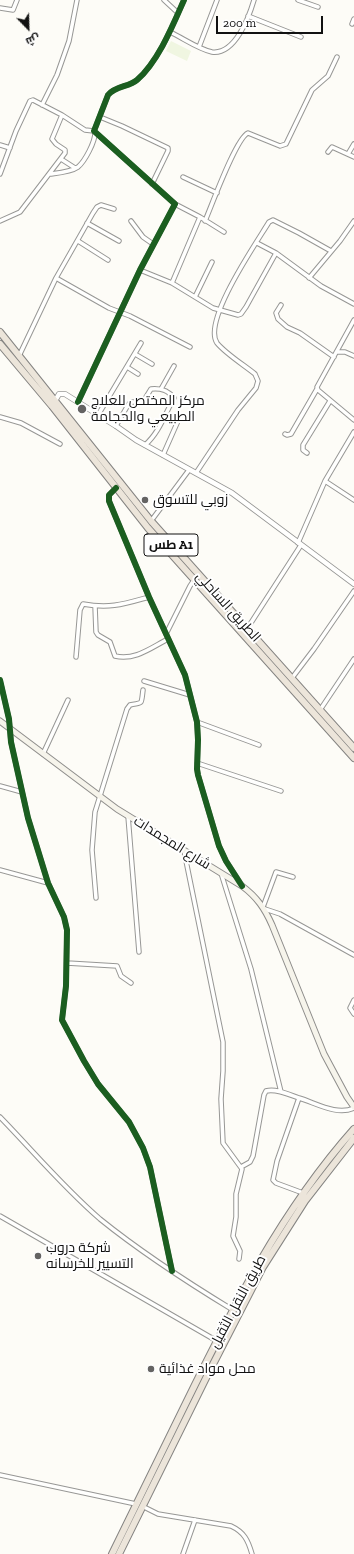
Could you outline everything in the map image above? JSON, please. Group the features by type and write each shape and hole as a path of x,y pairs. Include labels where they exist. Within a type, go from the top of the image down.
{"highway":[{"name":"الطريق الساحلي","path":"0,332 116,488 148,528 354,758"},
{"name":"الطريق الساحلي","path":"0,344 53,403 151,521 354,748"},
{"name":"طريق النقل الثقيل","path":"168,1447 217,1341 264,1252 303,1193 354,1128"},
{"name":"طريق النقل الثقيل","path":"112,1554 139,1505 250,1290 302,1206 354,1138"},
{"name":"طريق النقل الثقيل","path":"119,1554 139,1505"}],"main road":[{"name":"شارع المجمدات","path":"0,721 99,796 128,816 253,894 264,908 324,1054 346,1097 354,1107"}],"street":[{"path":"0,8 13,10 17,0"},
{"path":"42,105 57,75 69,41 77,0"},
{"path":"164,0 178,13"},
{"path":"50,174 78,167 88,153 95,139 95,132 108,95 111,91 133,83 138,79 155,57 170,32 184,0"},
{"path":"199,47 217,0"},
{"path":"170,32 212,52 225,50 235,41 248,16 254,0"},
{"path":"298,0 318,7"},
{"path":"248,16 301,37"},
{"path":"352,24 354,19"},
{"path":"205,220 242,137 246,133 252,134 280,146 286,144 312,90 328,76 337,57"},
{"path":"0,174 29,102 33,100 62,115 85,130 95,132 175,204 224,232"},
{"path":"0,221 20,212 66,151 56,144 52,136 62,115"},
{"path":"100,117 168,148 168,151 152,184"},
{"path":"348,154 354,144"},
{"path":"0,145 10,148"},
{"path":"328,152 332,147 354,157"},
{"path":"61,159 75,168"},
{"path":"183,177 217,193"},
{"path":"78,402 140,270 175,204"},
{"path":"19,356 56,278 87,223 99,206 102,205 114,209"},
{"path":"172,283 200,217"},
{"path":"196,473 238,410 256,388 258,381 255,374 217,342 214,333 215,323 220,310 241,267 269,222 275,220 331,251"},
{"path":"131,221 143,237 153,244"},
{"path":"309,278 354,221"},
{"path":"87,223 119,242"},
{"path":"78,241 108,260"},
{"path":"257,243 276,254 321,286 354,304"},
{"path":"140,270 172,283 213,308 238,315 241,314 276,254"},
{"path":"195,297 212,262"},
{"path":"56,278 109,308 153,327 190,347"},
{"path":"281,305 276,313 280,321 334,357"},
{"path":"285,434 291,434 354,320"},
{"path":"98,415 141,343"},
{"path":"337,352 345,352 354,356"},
{"path":"135,354 152,364"},
{"path":"161,389 174,366"},
{"path":"127,368 138,374"},
{"path":"116,426 131,402 143,402 150,389 161,389 167,391 174,398 159,427 152,438 145,445"},
{"path":"317,389 354,420"},
{"path":"53,403 58,395 61,393 65,394 163,456 232,493 354,584"},
{"path":"307,453 303,450 303,445 330,401"},
{"path":"0,417 21,423 60,444"},
{"path":"163,456 178,420"},
{"path":"247,629 300,544 325,481 354,432"},
{"path":"151,521 189,470"},
{"path":"325,481 354,500"},
{"path":"116,488 109,495 109,501 149,597 185,675 197,722 198,775 219,846 226,861 242,886"},
{"path":"166,634 194,580"},
{"path":"292,678 354,591"},
{"path":"76,657 80,610 83,604 95,606 126,605 149,597"},
{"path":"95,606 96,632 98,635 110,642 116,656 125,658 140,654 168,639"},
{"path":"316,716 354,659"},
{"path":"0,680 10,728 11,742 34,838 48,883 66,922 68,936 66,986 62,1013 64,1024 98,1084 129,1122 143,1148 150,1167 172,1271"},
{"path":"144,681 190,695"},
{"path":"96,898 92,850 95,812 127,709 130,705 141,703 143,690"},
{"path":"43,754 68,700"},
{"path":"197,722 259,745"},
{"path":"197,763 281,791"},
{"path":"0,786 22,792"},
{"path":"128,816 139,952"},
{"path":"184,851 223,1042 221,1099 223,1143 242,1167 236,1194 236,1217 232,1236 240,1251 239,1259"},
{"path":"0,870 48,883"},
{"path":"293,877 276,872 264,908 280,914 354,955"},
{"path":"221,874 251,970 281,1092"},
{"path":"67,963 117,966 121,976 131,983"},
{"path":"354,1000 350,1008 354,1014"},
{"path":"242,1167 250,1162 253,1156 265,1093 269,1090 281,1092 339,1111 348,1111 354,1107"},
{"path":"299,1098 281,1150 273,1181 303,1193"},
{"path":"0,1117 92,1212 172,1271 233,1310"},
{"path":"0,1216 217,1341"},
{"path":"0,1476 139,1505 158,1514 224,1524 238,1529 247,1538 252,1554"},
{"path":"183,1554 195,1520"}],"green space":[{"path":"171,41 191,51 187,61 166,51"}],"cycle path":[{"path":"78,402 140,270 175,204 94,131 108,95 114,90 137,80 152,63 164,43 184,0"},
{"path":"116,488 109,495 109,501 149,597 185,675 197,722 198,775 219,846 226,861 242,886"},
{"path":"0,680 9,719 11,742 28,818 48,883 64,917 67,930 66,986 62,1020 98,1084 129,1122 143,1148 150,1167 172,1271"}],"place":[{"name":"مركز المختص للعلاج الطبيعي والحجامة","path":"82,409"},
{"name":"زوبي للتسوق","path":"145,500"},
{"name":"شركة دروب التسيير للخرسانه","path":"38,1256"},
{"name":"محل مواد غذائية","path":"151,1369"}]}
